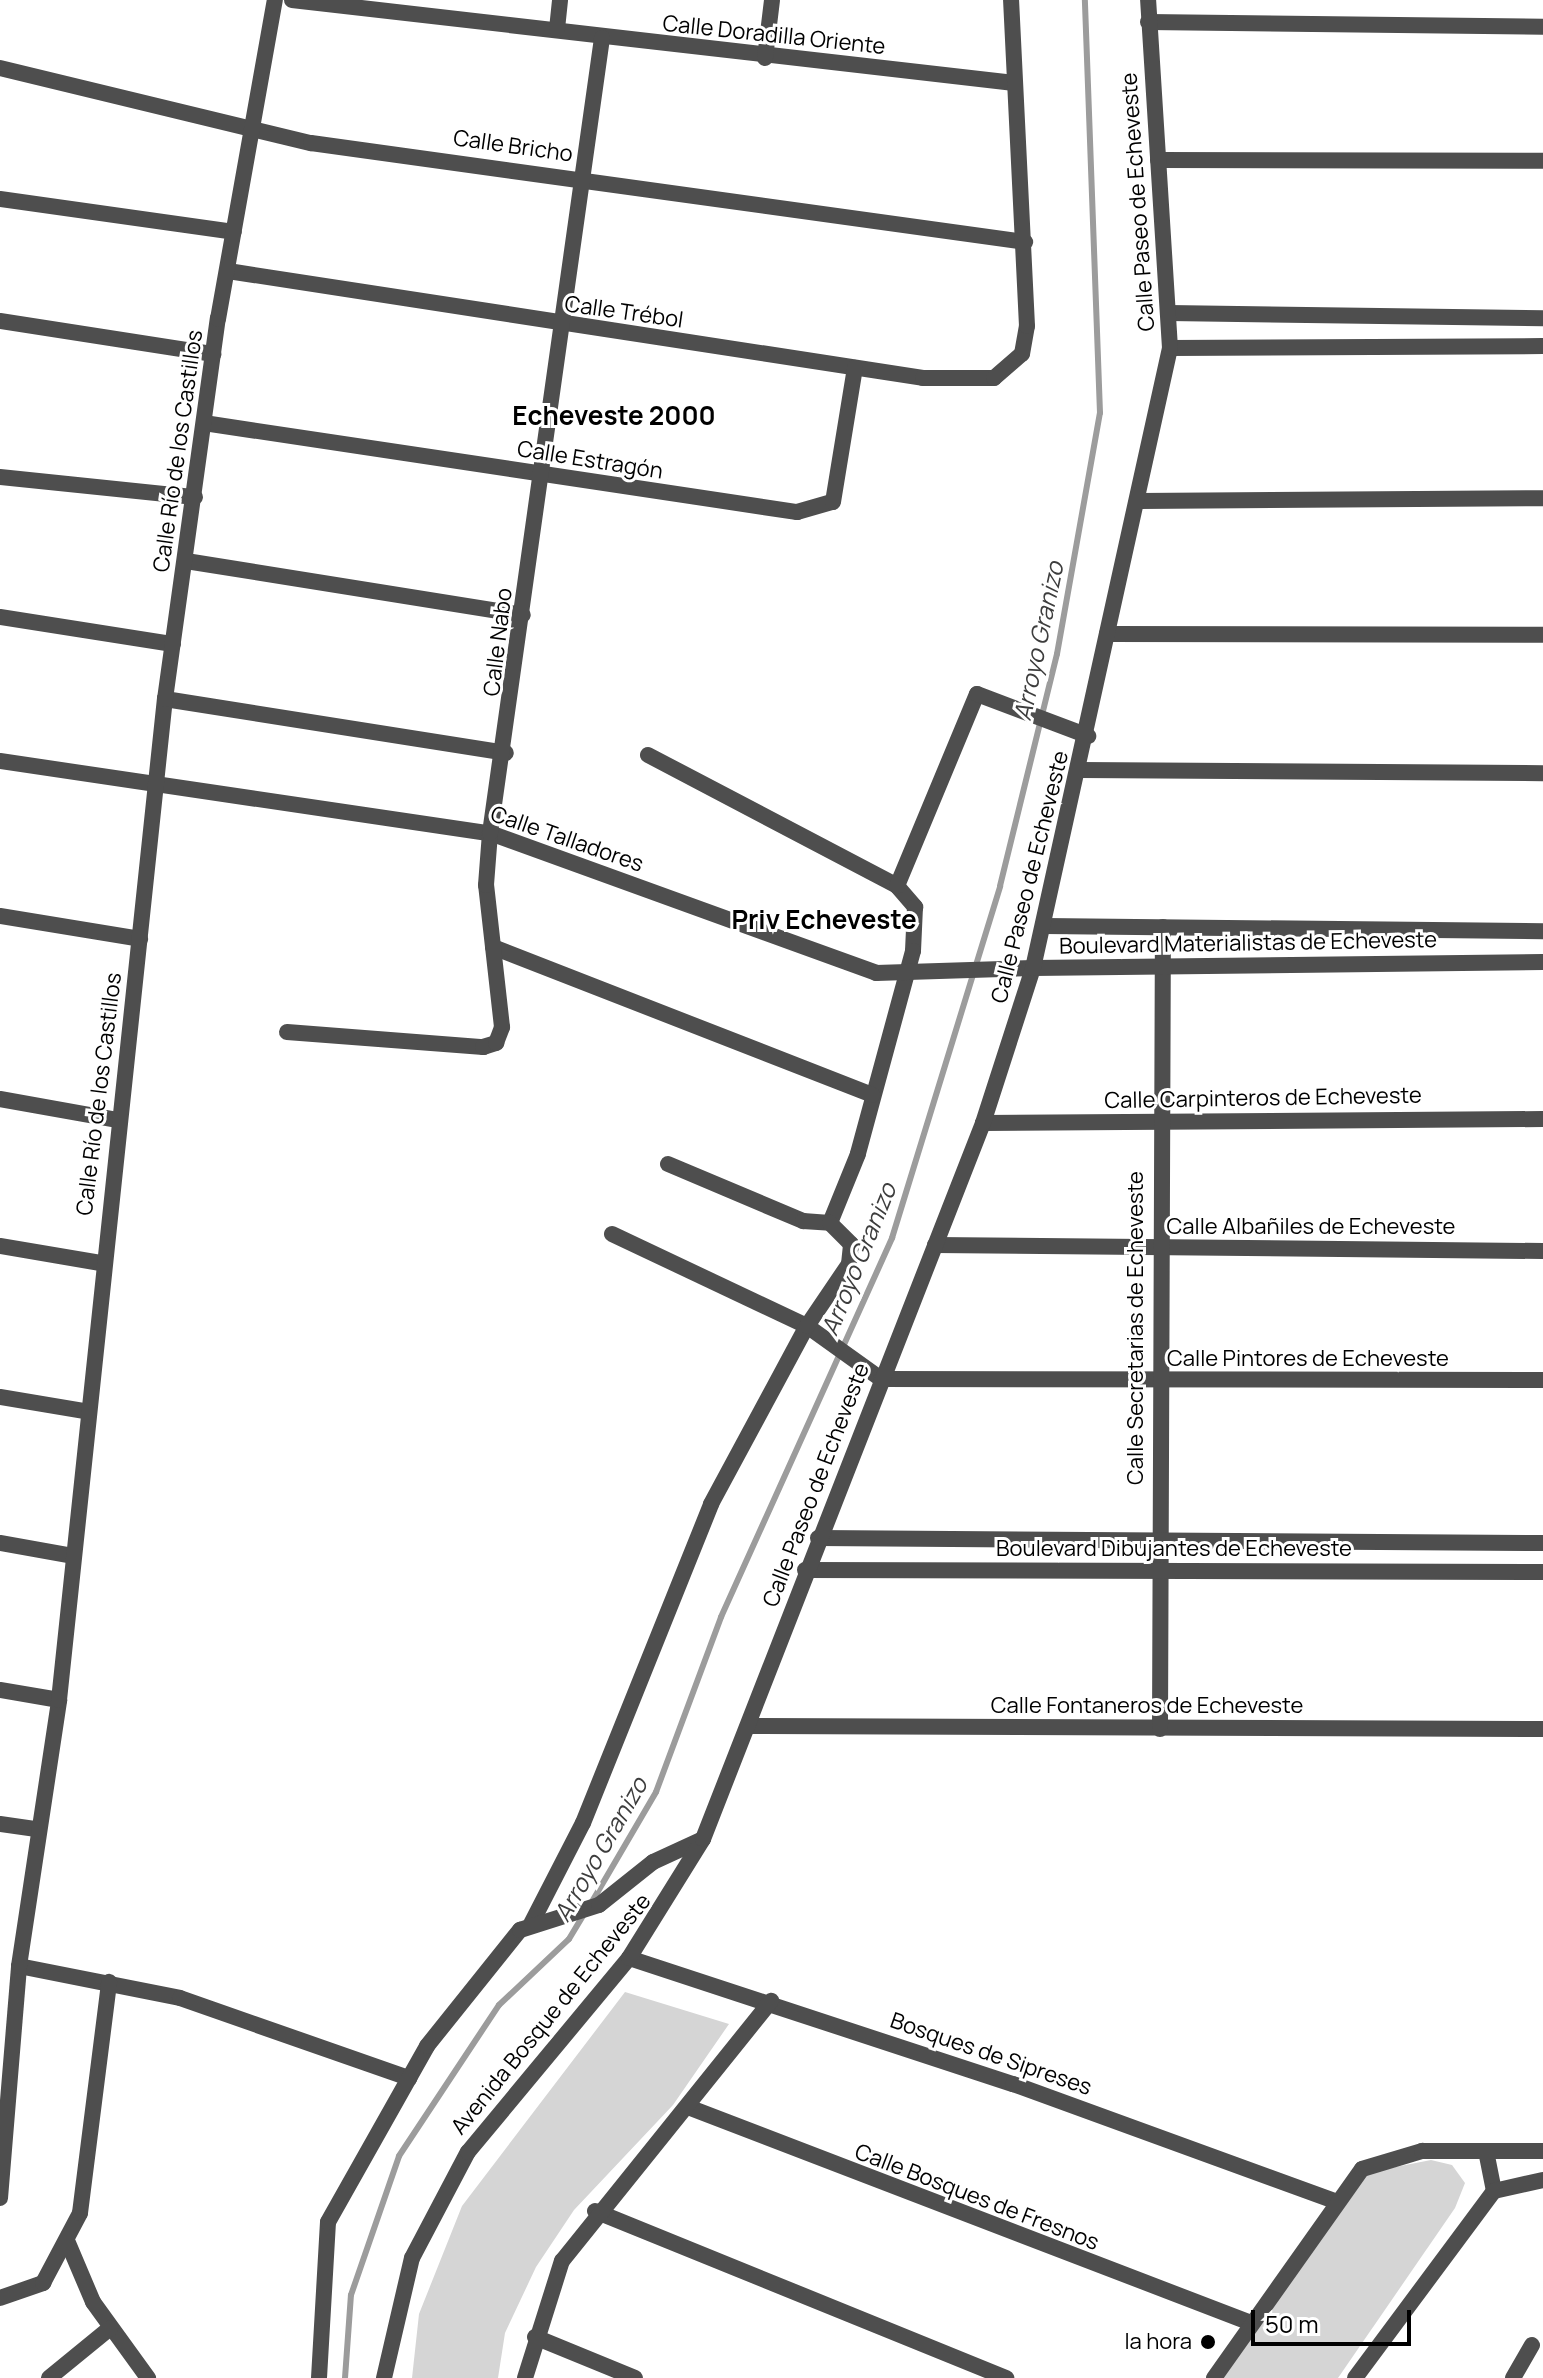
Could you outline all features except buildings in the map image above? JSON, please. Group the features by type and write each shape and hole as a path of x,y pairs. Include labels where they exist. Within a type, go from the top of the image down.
{"street":[{"name":"Calle Río de los Castillos","path":"0,2198 8,2027 19,1966 35,1829 59,1700 85,1411 165,699 213,354 275,0"},
{"name":"Calle Doradilla Oriente","path":"292,0 400,5 602,38 1014,83"},
{"path":"557,29 560,0"},
{"path":"765,58 772,0"},
{"path":"1011,0 1025,242"},
{"name":"Calle Paseo de Echeveste","path":"750,1726 805,1570 983,1123 1045,926 1170,348 1148,0"},
{"path":"1148,22 1543,27"},
{"name":"Calle Nabo","path":"287,1032 496,1043 502,1027 493,947 490,833 506,753 542,475 586,179 602,38"},
{"name":"Calle Bricho","path":"0,68 311,143 1025,242"},
{"path":"1158,160 1543,161"},
{"path":"0,199 234,232"},
{"name":"Calle Trébol","path":"228,271 563,325 969,382 1012,369 1027,326 1025,242"},
{"path":"1169,313 1543,318"},
{"path":"0,321 213,354"},
{"path":"1170,348 1543,346"},
{"name":"Calle Estragón","path":"204,423 766,509 820,510 833,502 842,476 855,368"},
{"path":"0,477 195,497"},
{"path":"1139,501 1543,498"},
{"path":"186,561 523,615"},
{"path":"0,617 173,644"},
{"path":"1107,634 1543,635"},
{"path":"897,886 974,696 1006,703 1088,736"},
{"path":"165,699 506,753"},
{"path":"648,755 897,886 915,907 913,976 830,1223"},
{"name":"Calle Talladores","path":"0,761 490,833 854,967 913,976"},
{"path":"1080,770 1543,773"},
{"path":"0,916 140,939"},
{"name":"Boulevard Materialistas de Echeveste","path":"1045,926 1543,931"},
{"name":"Calle Secretarias de Echeveste","path":"1160,1729 1157,1249 1163,927"},
{"path":"493,947 872,1095"},
{"name":"Boulevard Materialistas de Echeveste","path":"913,976 1033,968 1161,965 1543,962"},
{"path":"0,1099 118,1120"},
{"name":"Calle Carpinteros de Echeveste","path":"983,1123 1543,1119"},
{"path":"319,2378 328,2222 409,2078 508,1941 531,1924 583,1823 711,1504 807,1326 849,1264 851,1244 830,1223 803,1221 668,1164"},
{"path":"612,1234 807,1326 881,1379"},
{"name":"Calle Albañiles de Echeveste","path":"935,1245 1543,1251"},
{"path":"0,1246 101,1263"},
{"name":"Calle Pintores de Echeveste","path":"881,1379 1160,1382 1543,1380"},
{"path":"0,1397 85,1411"},
{"name":"Boulevard Dibujantes de Echeveste","path":"818,1538 1543,1543"},
{"path":"0,1543 74,1556"},
{"name":"Boulevard Dibujantes de Echeveste","path":"805,1570 1543,1572"},
{"path":"0,1690 59,1700"},
{"name":"Calle Fontaneros de Echeveste","path":"750,1726 1543,1729"},
{"name":"Avenida Bosque de Echeveste","path":"384,2378 412,2258 446,2190 510,2096 629,1958 703,1839 750,1726"},
{"path":"0,1824 35,1829"},
{"path":"531,1924 559,1923 599,1905 653,1862 703,1839"},
{"name":"Bosques de Sipreses","path":"629,1958 771,2001 1335,2201"},
{"path":"19,1966 109,1982 248,2018 409,2078"},
{"path":"0,2298 43,2283 68,2243 80,2213 109,1982"},
{"path":"525,2378 535,2337 562,2261 595,2211 688,2107 771,2001"},
{"name":"Calle Bosques de Fresnos","path":"688,2107 1251,2323"},
{"path":"1214,2378 1335,2201 1374,2162 1422,2151 1543,2151"},
{"path":"1486,2151 1494,2191"},
{"path":"1355,2378 1494,2191 1543,2180"},
{"path":"595,2211 1006,2378"},
{"path":"68,2243 110,2328 148,2378"},
{"path":"49,2378 110,2328"},
{"path":"535,2337 635,2378"},
{"path":"1513,2378 1532,2345"}],"shaded area":[{"path":"625,1992 729,2024 673,2105 574,2210 536,2267 505,2333 498,2378 412,2378 419,2314 462,2206"},
{"path":"1431,2160 1452,2165 1465,2183 1455,2208 1338,2378 1217,2378 1370,2172"}],"waterway":[{"name":"Arroyo Granizo","path":"590,1905 656,1792 721,1617 892,1238 1000,886 1057,654 1100,413 1085,0"},
{"name":"Arroyo Granizo","path":"345,2378 351,2295 399,2156 499,2005 569,1939 584,1914"}],"place":[{"name":"la hora","path":"1208,2342"}],"district":[{"name":"Echeveste 2000","path":"614,416"},
{"name":"Priv Echeveste","path":"824,920"}]}
